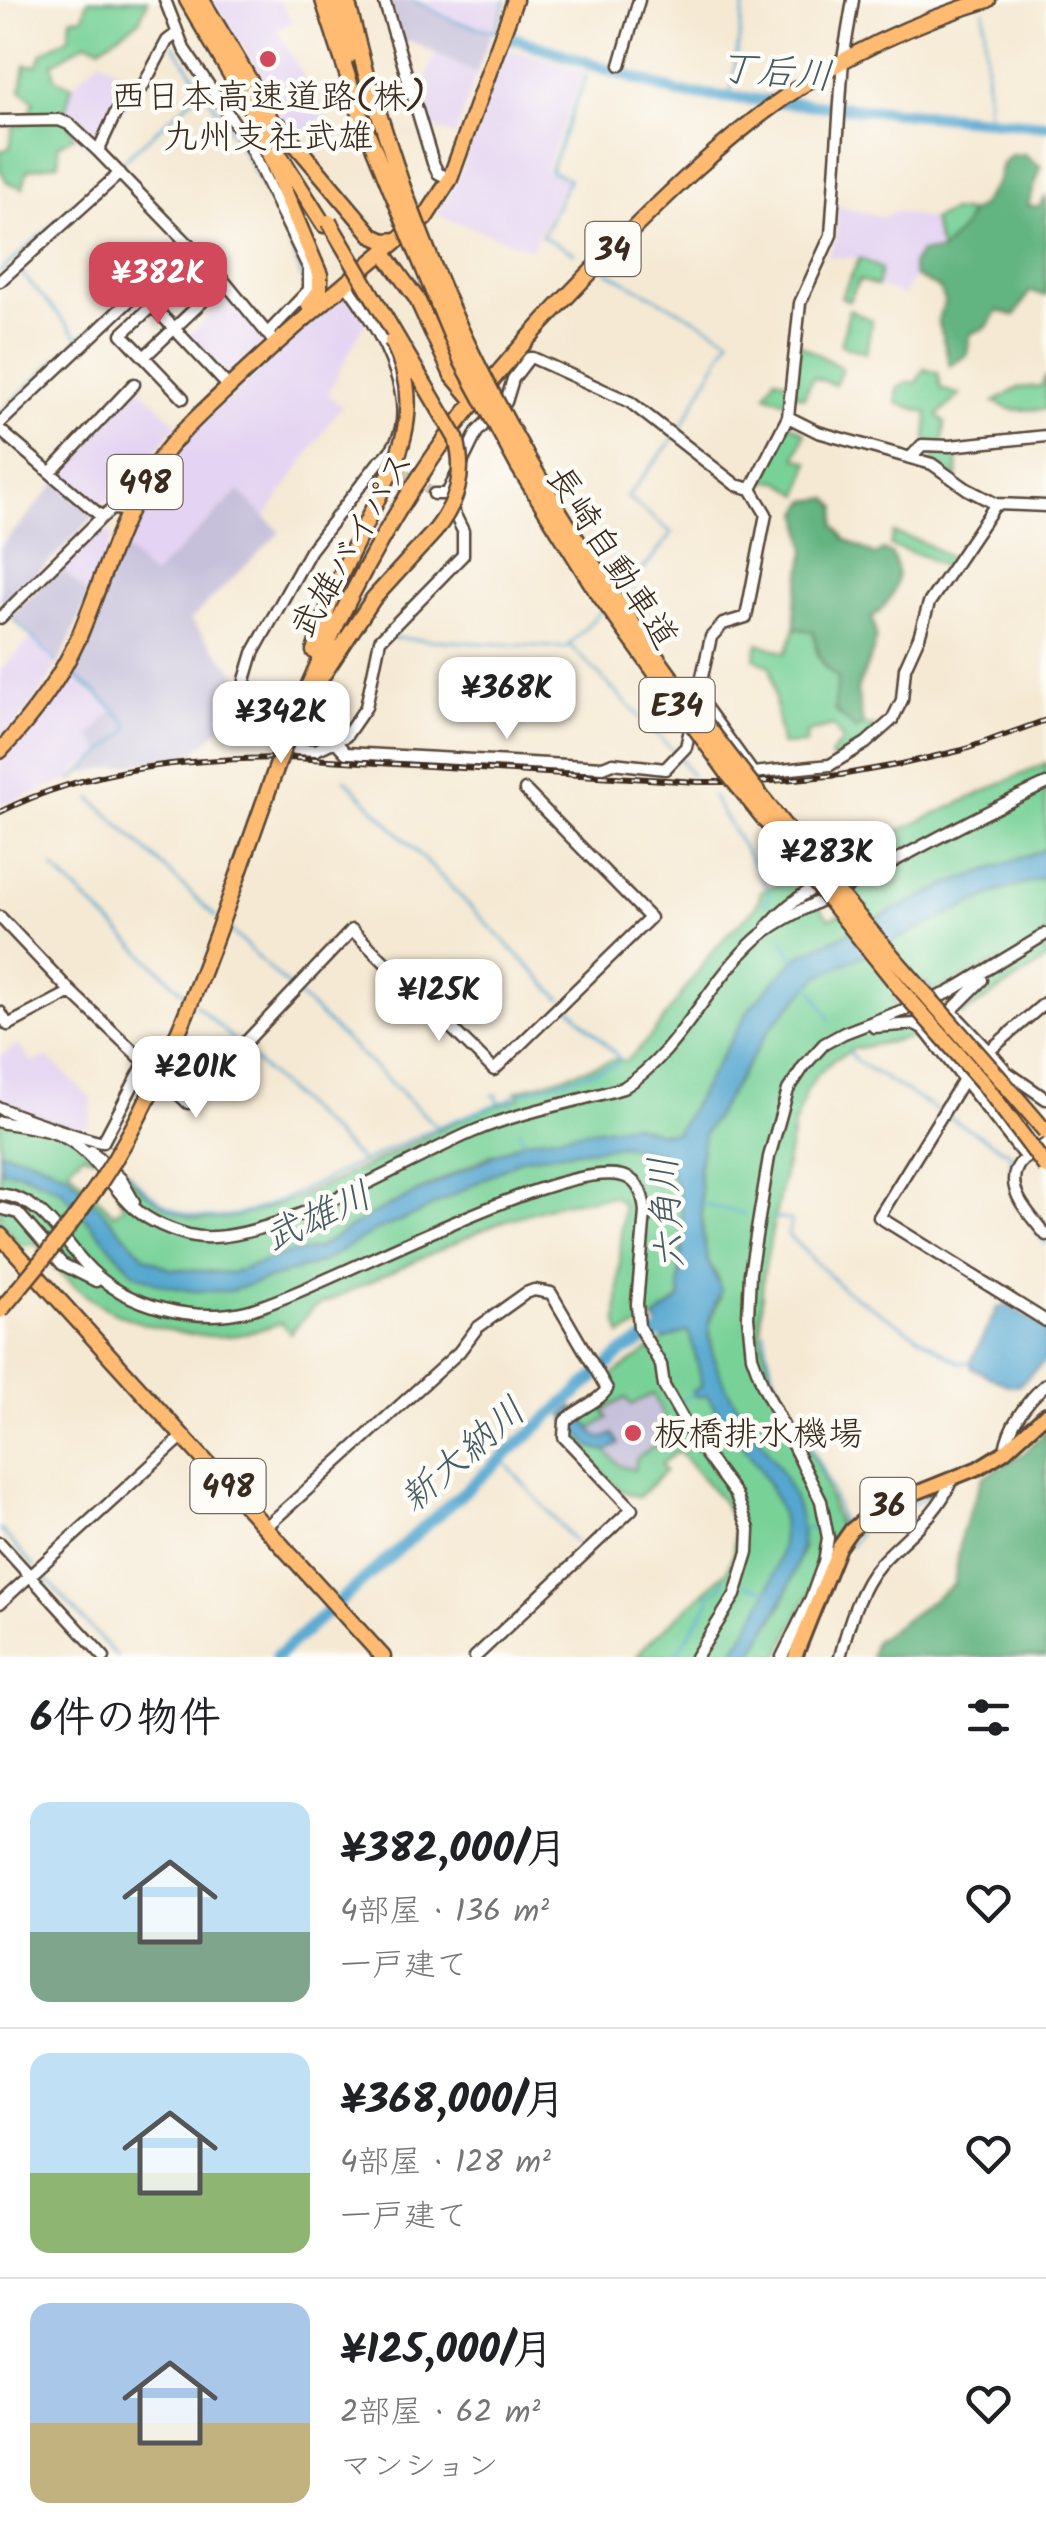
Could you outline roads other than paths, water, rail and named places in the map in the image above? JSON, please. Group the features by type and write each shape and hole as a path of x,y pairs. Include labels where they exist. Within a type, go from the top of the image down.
{"highway":[{"path":"187,0 280,140 400,359 407,387 409,416 404,442 335,587 301,709"},
{"path":"323,0 360,114 397,188"},
{"name":"長崎自動車道","path":"335,0 353,72 462,362 518,466 594,589 728,775 904,994 984,1084 1046,1167"},
{"name":"長崎自動車道","path":"347,0 397,188 498,404 548,491 606,582 728,754 820,870 1046,1132"},
{"path":"312,252 332,278 373,260 424,218 450,179 514,0"},
{"name":"武雄バイパス","path":"0,1311 52,1252 98,1187 160,1074 332,628 372,555 474,402 531,335 666,196 764,110 843,59 900,31 988,0"},
{"path":"206,5 256,105 320,275 320,290 275,338"},
{"path":"256,105 374,236 377,248 373,260"},
{"path":"301,709 356,622 436,531 454,504 461,463 456,438 326,224"},
{"path":"374,236 398,240"},
{"path":"373,260 416,299 452,375 474,402"},
{"name":"498","path":"0,751 40,705 61,671 129,510 149,474 185,429 275,338 373,260"},
{"name":"498","path":"0,1235 384,1657"}],"main road":[{"name":"36","path":"796,1657 839,1548 851,1530 872,1513 950,1481 1004,1452 1046,1414"}],"street":[{"path":"0,121 58,120 69,124 190,244 275,338 308,290 308,270 248,144 176,34 164,0"},
{"path":"384,0 433,163 438,173 450,179"},
{"path":"620,65 640,0"},
{"path":"752,489 788,417 800,302 831,234 843,59 853,0"},
{"path":"98,151 116,112 143,86 167,41 176,34"},
{"path":"0,280 116,168"},
{"path":"102,517 0,427 190,244"},
{"path":"183,398 122,334 202,258"},
{"path":"144,357 224,281"},
{"path":"336,742 346,753 602,767 612,763 665,769 686,747 711,637 722,624 746,617 766,514 752,489 736,485 630,402 592,382 530,358 514,379 506,402 477,432 440,495 463,531 463,556 380,640 366,707 357,724 336,742 316,750 277,744 259,730 248,712 244,680 253,653 310,551 393,466 400,418 398,377 376,324 345,283"},
{"path":"152,306 230,386"},
{"path":"51,472 134,384"},
{"path":"788,417 818,432 932,464 966,489 996,504 1046,506"},
{"path":"910,458 922,445 950,446 1046,436"},
{"path":"696,694 753,773 830,765 866,743 899,712 905,668 929,603 996,504"},
{"path":"3,610 102,517 112,510 129,510"},
{"path":"60,1135 84,1150 140,1212 155,1223 192,1236 252,1231 302,1212 480,1128 623,1088 643,1075 670,1046 724,970 760,936 976,816 1046,784"},
{"path":"0,917 71,992 188,1103 352,930 494,1070 650,918 525,790"},
{"path":"782,1657 811,1598 828,1538 821,1500 762,1386 752,1356 748,1316 750,1273 769,1157 788,1090 824,1044 948,994 1046,934"},
{"path":"844,1034 883,1025 915,1024 951,1011 1000,965"},
{"path":"0,1012 8,1025 71,992"},
{"path":"990,1051 1046,1002"},
{"path":"951,1011 1007,1072 1046,1099"},
{"path":"915,1024 924,1029 1026,1158"},
{"path":"0,1122 103,1142 144,1064"},
{"path":"964,1079 878,1217 1046,1321"},
{"path":"0,1108 84,1140 121,1179 140,1212"},
{"path":"1046,1144 1017,1166 1015,1188 1020,1201 1046,1234"},
{"path":"0,1208 18,1213 62,1264 113,1289 181,1312 211,1316 284,1300 527,1193 567,1180 618,1175 631,1180 644,1200 638,1327 661,1365 664,1386 695,1440 736,1494 749,1529 748,1552 735,1595 696,1657"},
{"path":"0,1194 35,1204 90,1269 113,1289"},
{"path":"266,1527 459,1352 477,1328 526,1293 551,1293 607,1388 602,1396 578,1408 565,1421 564,1437 632,1510 475,1657"},
{"path":"1004,1452 1027,1403 1046,1384"},
{"path":"0,1603 182,1437"},
{"path":"840,1657 866,1584 880,1564 944,1499 950,1481"},
{"path":"0,1543 35,1571 104,1657"}],"water":[{"path":"1046,849 1046,877 1000,891 819,976 771,1027 704,1134 699,1166 703,1236 708,1261 721,1289 709,1320 711,1348 728,1391 785,1479 797,1506 801,1531 799,1557 789,1585 750,1657 730,1657 769,1589 781,1550 781,1514 760,1470 708,1396 695,1396 692,1391 701,1387 701,1382 688,1331 664,1340 655,1319 681,1298 680,1202 661,1153 623,1145 524,1158 419,1213 375,1231 322,1262 230,1291 192,1291 159,1284 133,1272 61,1190 20,1172 0,1170 0,1151 34,1159 68,1174 145,1257 170,1269 231,1273 290,1253 316,1249 369,1216 526,1140 632,1124 660,1133 677,1132 750,1008 797,957 947,885"},
{"path":"1007,1304 1046,1329 1046,1360 1018,1386 1007,1385 972,1368 971,1362 997,1308"},
{"path":"573,1407 597,1436 613,1434 619,1444 606,1451 591,1447 563,1416"}],"waterway":[{"path":"412,0 456,22 495,31 506,0"},
{"path":"730,99 745,0"},
{"path":"984,10 988,118"},
{"name":"丁后川","path":"510,37 679,93 1046,125"},
{"path":"173,45 265,191 304,284"},
{"name":"丁后川","path":"588,70 591,64"},
{"path":"574,253 542,236 569,179 550,171 586,76"},
{"path":"116,167 203,89"},
{"path":"0,272 110,173"},
{"path":"17,268 78,337"},
{"path":"606,271 730,338 678,433"},
{"path":"0,413 86,332"},
{"path":"622,596 672,533 627,497 673,439"},
{"path":"392,638 566,648 603,609"},
{"path":"11,616 57,662"},
{"path":"571,646 673,751"},
{"path":"69,672 128,723 128,731 71,781"},
{"path":"344,746 361,728 365,717"},
{"path":"679,757 691,775"},
{"path":"345,779 561,999"},
{"path":"712,796 769,890 765,905"},
{"path":"91,798 216,917"},
{"path":"53,868 186,995"},
{"path":"226,926 292,990"},
{"path":"783,939 795,959"},
{"path":"809,983 830,1020"},
{"path":"298,995 437,1127"},
{"path":"195,1004 237,1043"},
{"path":"510,1099 616,1065 620,1059 567,1005"},
{"name":"武雄川","path":"242,1049 360,1160"},
{"path":"850,1053 856,1061 938,1111"},
{"path":"492,1096 496,1094 499,1103"},
{"name":"武雄川","path":"124,1168 142,1187 178,1211 196,1216 235,1215 281,1200 437,1127 510,1099 512,1104"},
{"path":"945,1115 1011,1154 1011,1169"},
{"path":"519,1130 525,1143"},
{"path":"1012,1192 1018,1207"},
{"name":"六角川","path":"702,1204 745,1214"},
{"path":"775,1218 791,1220 788,1235 842,1288 960,1363 971,1362"},
{"path":"1035,1229 1046,1244"},
{"name":"武雄川","path":"283,1234 292,1256"},
{"name":"新大納川","path":"276,1657 624,1351 672,1326"},
{"path":"764,1331 775,1377 830,1486 842,1527"},
{"path":"682,1401 693,1394"},
{"path":"501,1458 581,1549"},
{"path":"868,1525 938,1491"},
{"path":"804,1528 817,1529"},
{"path":"0,1529 35,1567"},
{"path":"850,1546 859,1533"},
{"path":"41,1573 117,1657"},
{"path":"674,1657 710,1601 708,1595 720,1588 725,1578"},
{"path":"748,1585 770,1591"}],"tunnel":[{"path":"401,471 434,494"}],"railway":[{"path":"0,812 35,796 107,775 220,760 295,758 698,782 759,782 840,775 963,750 1046,720"}],"place":[{"name":"西日本高速道路(株) 九州支社武雄","path":"268,59"},
{"name":"板橋排水機場","path":"633,1433"}]}
